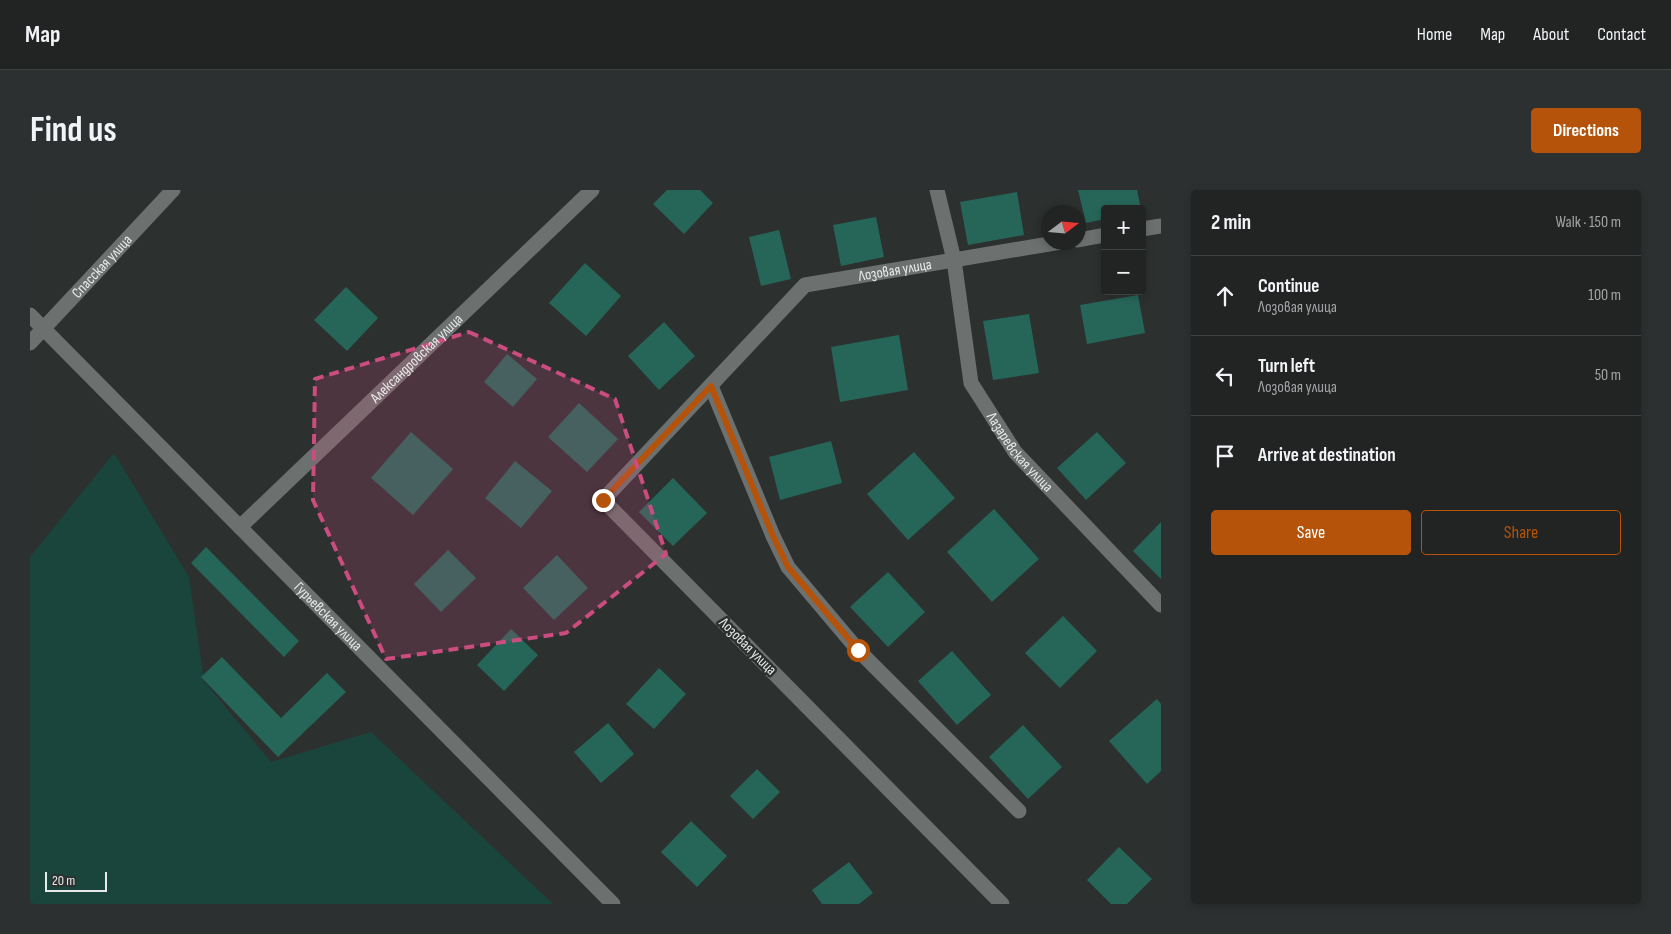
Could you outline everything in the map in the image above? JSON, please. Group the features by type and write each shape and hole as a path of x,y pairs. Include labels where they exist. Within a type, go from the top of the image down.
{"street":[{"name":"Спасская улица","path":"30,343 173,190"},
{"name":"Александровская улица","path":"240,527 592,190"},
{"name":"Лазаревская улица","path":"937,190 954,260 971,383 1014,452 1161,605"},
{"path":"1146,228 1161,226"},
{"path":"1086,239 1101,236"},
{"name":"Лозовая улица","path":"1002,904 603,500 805,284 1041,245"},
{"name":"Гурьевская улица","path":"30,315 613,904"},
{"path":"711,386 773,536 788,567 858,650 1019,811"}],"highlighted area":[{"path":"469,332 615,399 666,554 566,633 386,659 313,500 315,379"}],"green space":[{"path":"114,453 189,577 204,681 271,762 371,732 553,904 30,904 30,557"}],"building":[{"path":"667,190 700,190 713,203 684,234 653,204"},
{"path":"1078,190 1137,190 1140,205 1101,205 1101,220 1086,223 1086,205 1082,205"},
{"path":"1017,192 1024,235 968,245 960,202"},
{"path":"876,217 884,257 841,266 833,225"},
{"path":"779,230 791,279 761,286 749,237"},
{"path":"585,263 621,296 586,336 549,303"},
{"path":"346,287 378,318 347,351 314,320"},
{"path":"1138,295 1145,333 1087,344 1080,305"},
{"path":"1029,314 1039,373 993,380 983,321"},
{"path":"664,322 695,356 659,390 628,356"},
{"path":"899,335 908,390 840,402 831,347"},
{"path":"507,354 537,379 513,407 484,382"},
{"path":"579,403 618,439 587,472 548,437"},
{"path":"411,432 453,469 413,515 371,478"},
{"path":"1097,432 1126,463 1086,500 1057,468"},
{"path":"831,441 842,483 780,500 769,457"},
{"path":"914,452 955,498 908,540 867,494"},
{"path":"515,461 552,491 521,528 485,498"},
{"path":"673,478 707,513 673,546 639,512"},
{"path":"994,509 1039,559 992,602 947,552"},
{"path":"1161,522 1161,579 1133,551"},
{"path":"206,547 299,641 284,657 191,563"},
{"path":"448,550 476,578 441,612 414,584"},
{"path":"557,555 588,588 554,620 523,588"},
{"path":"888,572 925,612 888,647 850,607"},
{"path":"1063,616 1097,651 1060,688 1025,653"},
{"path":"511,629 538,655 504,691 477,665"},
{"path":"952,651 991,695 957,725 918,681"},
{"path":"222,657 281,718 327,673 346,692 278,757 201,677"},
{"path":"659,668 686,694 654,729 626,704"},
{"path":"1157,699 1161,704 1161,771 1147,784 1109,741"},
{"path":"608,723 634,754 601,783 574,752"},
{"path":"1023,725 1062,767 1028,799 989,757"},
{"path":"757,769 780,792 753,819 730,796"},
{"path":"691,821 727,856 697,887 661,852"},
{"path":"1119,847 1152,879 1127,904 1111,904 1087,880"},
{"path":"849,862 873,893 859,904 822,904 812,890"}],"route":[{"path":"603,500 711,386 773,536 788,567 858,650"}]}
